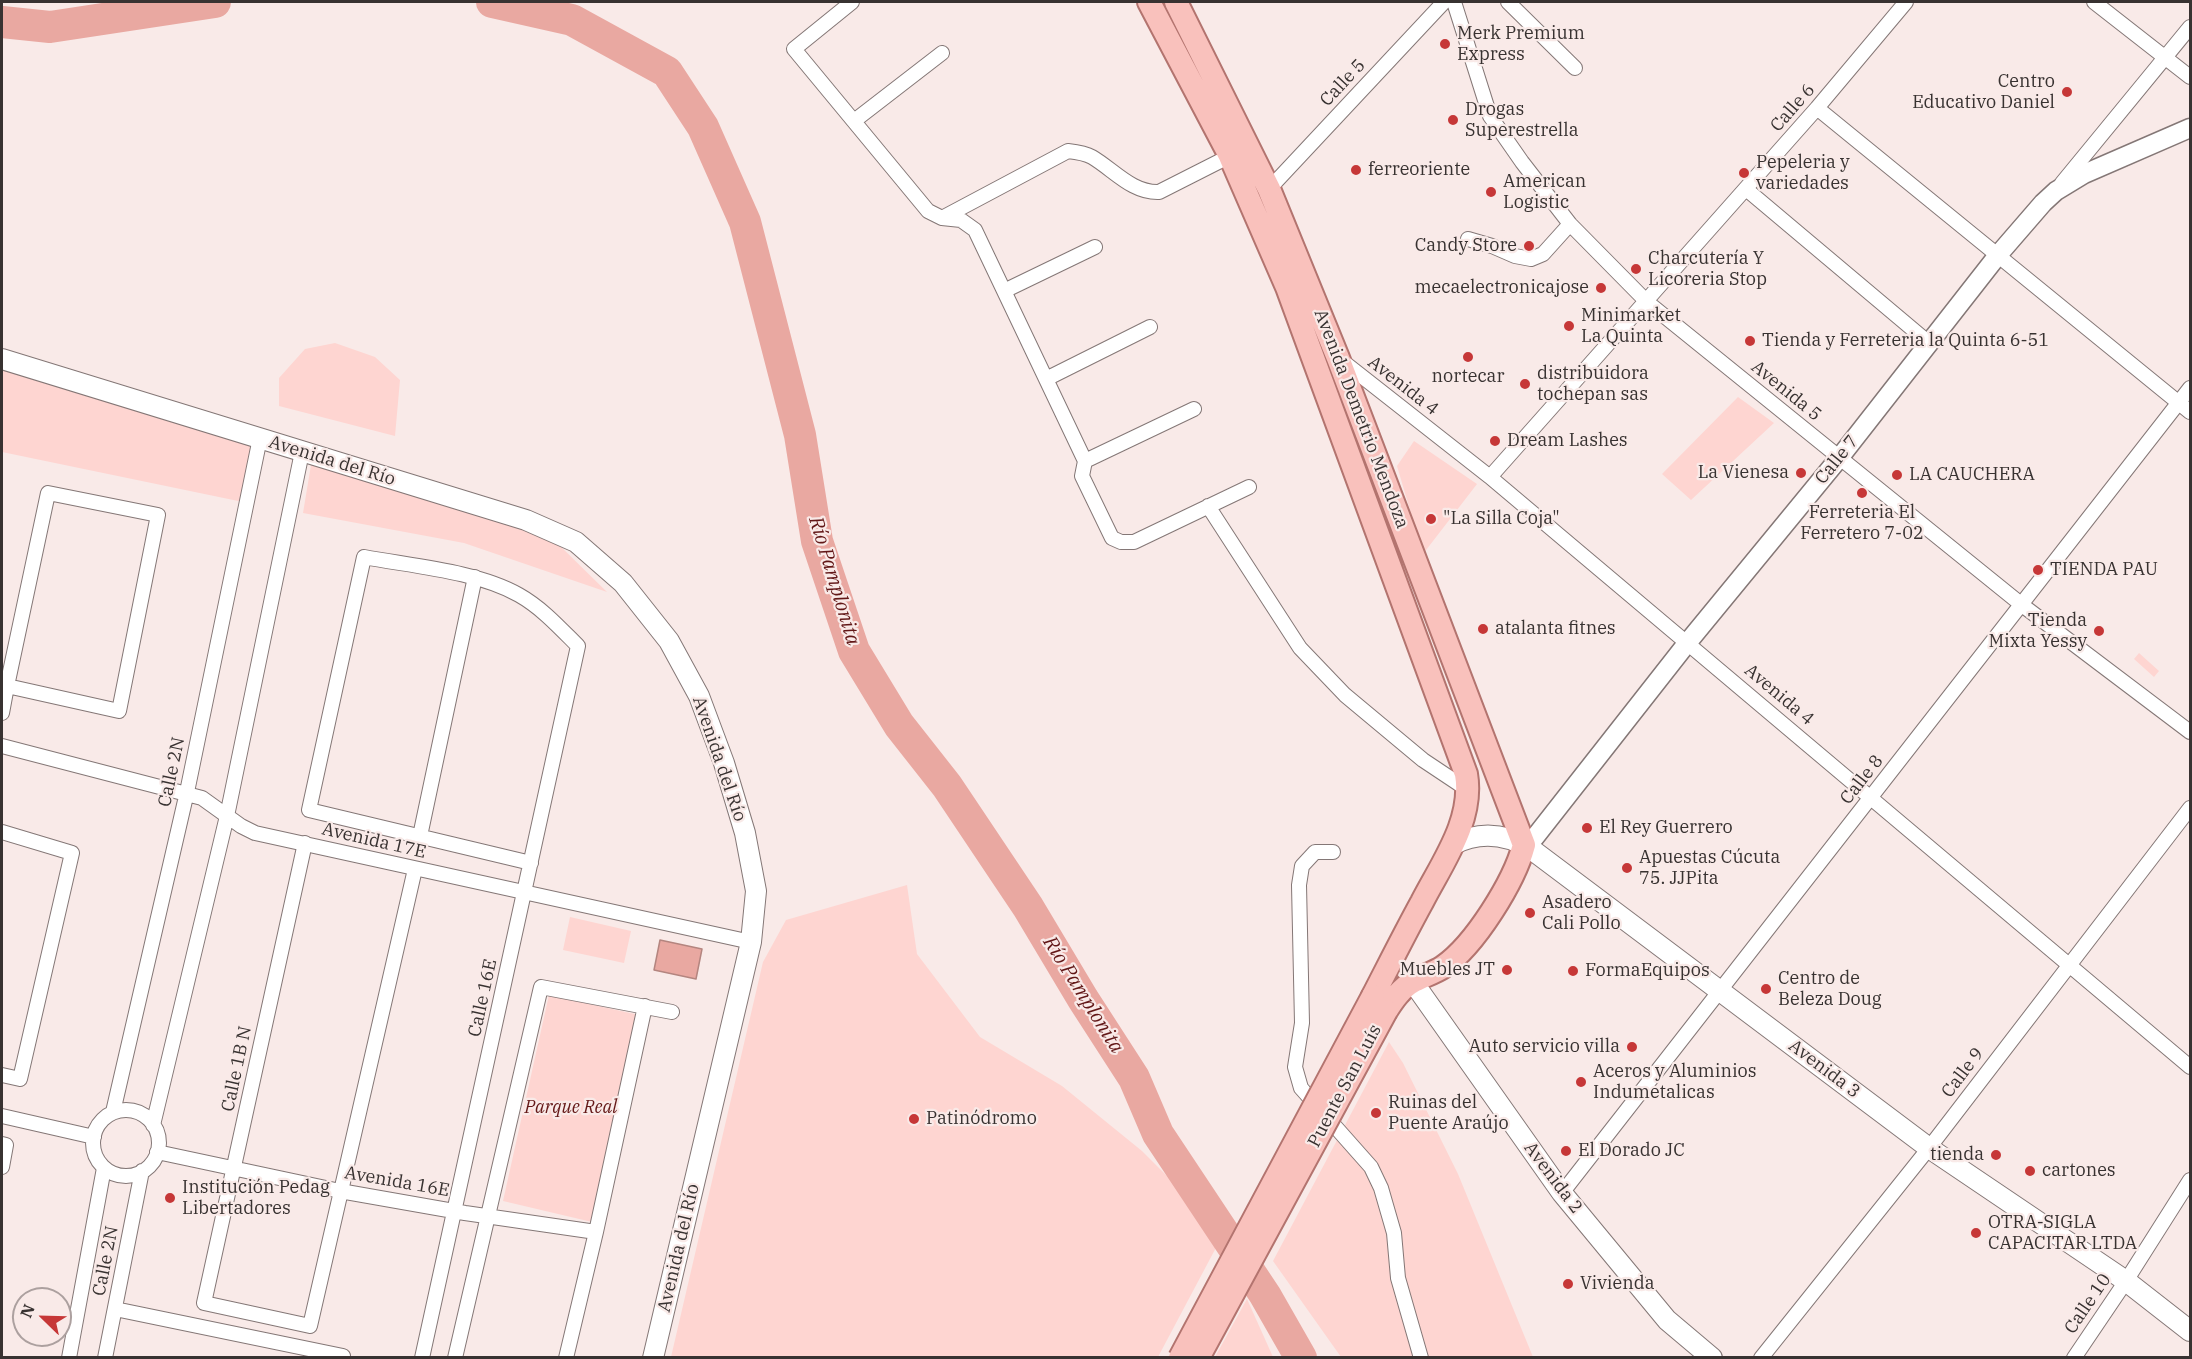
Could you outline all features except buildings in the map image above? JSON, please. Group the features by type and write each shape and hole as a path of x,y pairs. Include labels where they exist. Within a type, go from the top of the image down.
{"main road":[{"name":"Avenida Demetrio Mendoza","path":"1149,2 1230,156 1287,287 1464,766 1468,790 1464,813 1452,845"},
{"name":"Avenida Demetrio Mendoza","path":"1176,2 1269,189 1338,358 1524,845"},
{"name":"Avenida del Río","path":"2,359 526,520 576,542 623,583 669,641 699,696 724,763 745,833 756,891 751,942 653,1358"},
{"name":"Avenida 3","path":"1452,845 1470,837 1489,835 1507,838 1524,845 1929,1148 2126,1281 2190,1330"},
{"name":"Puente San Luís","path":"1198,1358 1379,1004 1452,845"},
{"name":"Puente San Luís","path":"1180,1358 1379,1004 1394,999 1413,982 1444,966 1462,950 1507,888 1524,845"},
{"name":"Avenida 2","path":"1413,982 1562,1193 1667,1320 1712,1358"}],"street":[{"path":"852,2 794,49 928,211 942,218 961,220 975,230 1085,461 1082,476 1112,538 1121,542 1134,542 1249,487"},
{"name":"Calle 5","path":"1269,189 1444,2"},
{"name":"Avenida 5","path":"1454,2 1490,116 1570,224 1647,302 2022,605 2190,732"},
{"path":"1508,2 1575,68"},
{"name":"Calle 6","path":"1490,477 1817,108 1906,2"},
{"path":"2094,2 2190,77"},
{"path":"2056,191 2190,27"},
{"path":"854,121 942,54"},
{"path":"1817,108 2185,407"},
{"name":"Calle 7","path":"1524,845 1534,837 2033,214 2056,191 2084,174 2190,128"},
{"path":"942,218 1068,151 1091,157 1132,186 1149,192 1160,192 1230,156"},
{"path":"1746,189 1929,343"},
{"path":"1468,239 1515,256 1531,259 1543,254 1570,224"},
{"path":"1004,291 1095,247"},
{"path":"1046,380 1150,327"},
{"name":"Avenida 4","path":"1338,358 1490,477 2190,1067"},
{"name":"Calle 8","path":"1562,1193 2022,605 2185,407 2190,388"},
{"path":"1085,461 1194,409"},
{"name":"Calle 2N","path":"113,1112 187,792 260,438"},
{"path":"153,1125 227,816 302,452"},
{"path":"2,713 48,493 158,516 119,711 8,686"},
{"path":"1208,506 1300,648 1345,695 1423,760 1468,790"},
{"path":"420,836 475,578 364,557 309,810 531,863"},
{"name":"Calle 16E","path":"422,1358 578,646 548,616 519,595 475,578"},
{"name":"Avenida 17E","path":"2,746 187,792 215,805 241,826 255,833 751,942"},
{"name":"Calle 9","path":"1761,1358 1929,1148 2190,808"},
{"path":"2,832 72,853 20,1079 2,1075"},
{"name":"Calle 1B N","path":"305,843 204,1303 310,1326 340,1191"},
{"path":"1333,852 1315,852 1302,866 1299,885 1299,922 1302,1023 1295,1067 1301,1088 1371,1167 1381,1188 1394,1233 1398,1278 1421,1358"},
{"path":"340,1191 415,869"},
{"path":"455,1358 542,987 672,1012"},
{"path":"566,1358 645,1006"},
{"path":"122,1110 140,1113 153,1125 159,1143 157,1152 149,1166 142,1171 133,1175 113,1174 104,1168 94,1153 94,1137 97,1127 113,1112 122,1110"},
{"path":"2,1116 94,1137"},
{"path":"2,1144 6,1145 2,1167"},
{"name":"Avenida 16E","path":"157,1152 340,1191 596,1232"},
{"name":"Calle 2N","path":"69,1358 104,1168"},
{"name":"Calle 2N","path":"105,1358 142,1171"},
{"name":"Calle 10","path":"2073,1358 2126,1281 2190,1180"},
{"path":"115,1309 343,1356"}],"green space":[{"path":"335,343 375,357 400,380 395,436 279,406 279,378 305,349"},
{"path":"2,367 254,442 243,502 2,452"},
{"path":"1738,397 1774,423 1691,500 1662,474"},
{"name":"\"La Silla Coja\"","path":"1414,441 1477,484 1423,554 1397,466"},
{"path":"312,459 506,517 554,540 607,592 464,543 303,513"},
{"path":"2139,653 2159,671 2154,677 2134,659"},
{"name":"Patinódromo","path":"907,885 917,954 980,1037 1062,1086 1142,1151 1186,1195 1219,1242 1158,1357 671,1357 763,962 786,920"},
{"path":"570,917 631,931 624,963 563,950"},
{"name":"Parque Real","path":"549,995 639,1015 592,1222 503,1201"},
{"path":"1389,1042 1403,1063 1458,1174 1533,1357 1341,1357 1273,1261"},
{"path":"1247,1299 1273,1357 1215,1357"}],"shaded area":[{"path":"660,940 702,949 696,979 654,970"}],"waterway":[{"name":"Río Pamplonita","path":"2,22 50,27 215,2"},
{"name":"Río Pamplonita","path":"492,2 572,20 667,72 703,127 745,222 800,435 817,541 854,651 899,725 947,786 1028,907 1134,1078 1158,1134 1265,1295 1301,1358"}],"place":[{"name":"Merk Premium Express","path":"1445,44"},
{"name":"Centro Educativo Daniel","path":"2067,92"},
{"name":"Drogas Superestrella","path":"1453,120"},
{"name":"ferreoriente","path":"1356,170"},
{"name":"Pepeleria y variedades","path":"1744,173"},
{"name":"American Logistic","path":"1491,192"},
{"name":"Candy Store","path":"1529,246"},
{"name":"Charcutería Y Licoreria Stop","path":"1636,269"},
{"name":"mecaelectronicajose","path":"1601,288"},
{"name":"Minimarket La Quinta","path":"1569,326"},
{"name":"Tienda y Ferreteria la Quinta 6-51","path":"1750,341"},
{"name":"nortecar","path":"1468,357"},
{"name":"distribuidora tochepan sas","path":"1525,384"},
{"name":"Dream Lashes","path":"1495,441"},
{"name":"La Vienesa","path":"1801,473"},
{"name":"LA CAUCHERA","path":"1897,475"},
{"name":"Ferreteria El Ferretero 7-02","path":"1862,493"},
{"name":"\"La Silla Coja\"","path":"1431,519"},
{"name":"TIENDA PAU","path":"2038,570"},
{"name":"atalanta fitnes","path":"1483,629"},
{"name":"Tienda Mixta Yessy","path":"2099,631"},
{"name":"El Rey Guerrero","path":"1587,828"},
{"name":"Apuestas Cúcuta 75. JJPita","path":"1627,868"},
{"name":"Asadero Cali Pollo","path":"1530,913"},
{"name":"Muebles JT","path":"1507,970"},
{"name":"FormaEquipos","path":"1573,971"},
{"name":"Centro de Beleza Doug","path":"1766,989"},
{"name":"Auto servicio villa","path":"1632,1047"},
{"name":"Aceros y Aluminios Indumetalicas","path":"1581,1082"},
{"name":"Ruinas del Puente Araújo","path":"1376,1113"},
{"name":"Patinódromo","path":"914,1119"},
{"name":"El Dorado JC","path":"1566,1151"},
{"name":"tienda","path":"1996,1155"},
{"name":"cartones","path":"2030,1171"},
{"name":"Institución Pedag Libertadores","path":"170,1198"},
{"name":"OTRA-SIGLA CAPACITAR LTDA","path":"1976,1233"},
{"name":"Vivienda","path":"1568,1284"}]}
